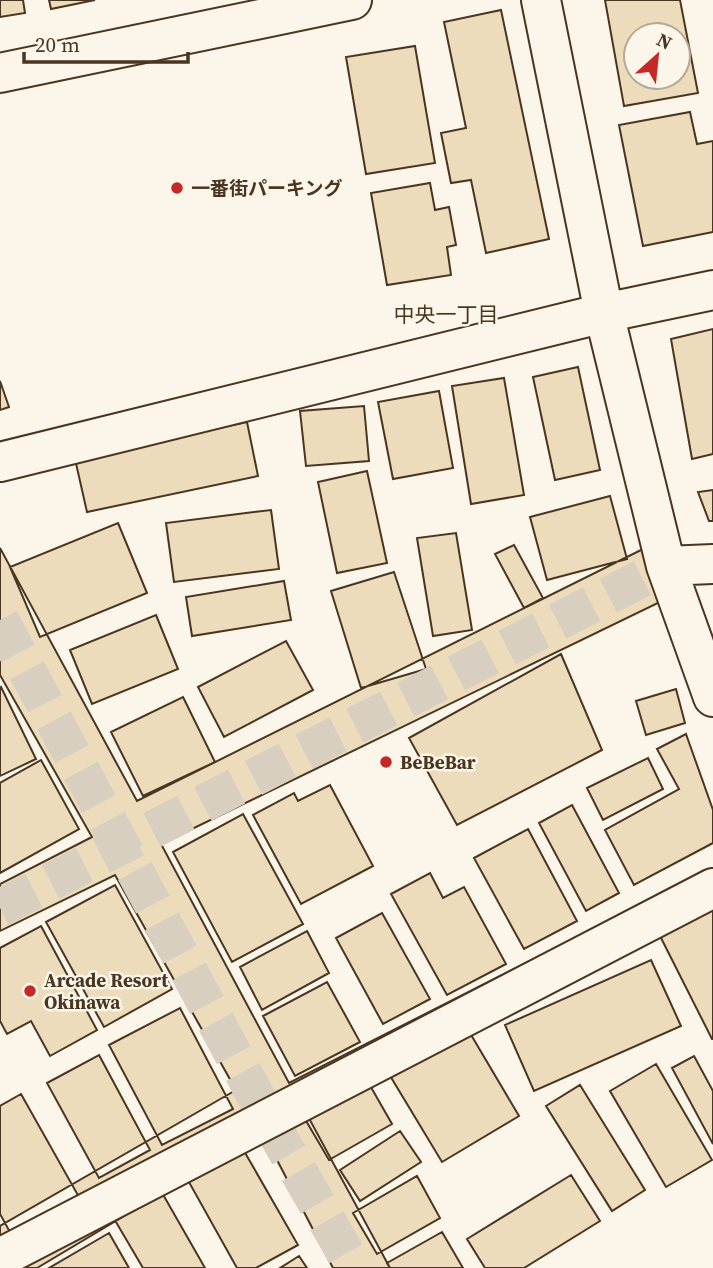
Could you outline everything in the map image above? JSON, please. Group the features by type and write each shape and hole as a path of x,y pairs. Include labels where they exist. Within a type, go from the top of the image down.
{"street":[{"path":"0,73 352,0"},
{"path":"541,0 604,313 666,566 713,697"},
{"path":"0,462 604,313 713,290"},
{"path":"666,566 713,564"},
{"path":"0,1258 713,888"}],"building":[{"path":"0,0 23,0 25,13 0,17"},
{"path":"49,0 95,0 51,9"},
{"path":"605,0 680,0 684,21 622,21 622,91 692,91 692,62 698,93 624,106"},
{"path":"501,10 549,239 486,253 471,180 451,183 441,133 466,128 444,22"},
{"path":"415,46 435,163 366,174 346,57"},
{"path":"690,112 697,144 713,141 713,232 643,246 619,125"},
{"path":"430,183 435,210 449,207 456,245 447,247 451,275 387,285 371,193"},
{"path":"713,329 713,454 692,459 671,339"},
{"path":"578,367 600,470 555,480 533,377"},
{"path":"504,378 524,495 471,504 452,386"},
{"path":"0,381 9,407 0,410"},
{"path":"439,391 453,468 393,479 378,402"},
{"path":"364,406 369,461 306,466 300,411"},
{"path":"247,422 258,476 87,512 75,459"},
{"path":"367,471 387,563 337,573 318,482"},
{"path":"713,490 713,521 709,521 698,492"},
{"path":"610,496 627,559 547,580 530,517"},
{"path":"271,510 279,569 174,582 166,523"},
{"path":"118,523 147,593 40,637 10,567"},
{"path":"456,533 472,630 433,636 417,538"},
{"path":"514,545 543,598 524,608 495,554"},
{"path":"0,548 137,801 645,548 660,602 161,844 289,1083 713,868 713,908 305,1111 390,1268 333,1268 263,1133 37,1268 0,1268 0,1226 236,1090 115,875 0,931 0,884 92,837 0,675"},
{"path":"394,572 426,669 361,688 331,591"},
{"path":"284,581 291,620 192,636 186,597"},
{"path":"156,615 178,669 92,704 70,650"},
{"path":"286,641 313,690 224,737 198,687"},
{"path":"561,654 602,750 457,825 409,738"},
{"path":"0,688 36,759 0,776"},
{"path":"676,689 685,723 646,735 636,701"},
{"path":"183,697 215,762 143,796 111,732"},
{"path":"686,734 713,810 713,843 634,885 605,830 679,789 657,749"},
{"path":"648,758 663,789 603,820 587,788"},
{"path":"41,760 79,829 0,873 0,783"},
{"path":"330,785 373,866 301,904 253,815 294,793 298,801"},
{"path":"572,805 619,893 586,911 539,823"},
{"path":"243,814 303,924 232,962 173,852"},
{"path":"528,829 577,921 524,949 474,858"},
{"path":"430,873 443,898 464,887 506,964 447,995 391,894"},
{"path":"115,885 172,989 104,1027 46,922"},
{"path":"713,910 713,1039 712,1039 658,932"},
{"path":"382,913 430,999 383,1024 336,938"},
{"path":"41,926 97,1030 50,1056 31,1021 7,1034 0,1021 0,948"},
{"path":"307,931 329,973 262,1010 240,967"},
{"path":"651,960 681,1026 534,1091 505,1025"},
{"path":"327,982 360,1042 295,1076 263,1016"},
{"path":"180,1008 233,1109 162,1145 109,1045"},
{"path":"467,1028 519,1116 442,1162 389,1074"},
{"path":"99,1055 150,1150 99,1178 47,1083"},
{"path":"694,1056 713,1091 713,1144 672,1068"},
{"path":"656,1064 712,1160 666,1187 610,1091"},
{"path":"368,1082 392,1124 329,1160 305,1119"},
{"path":"580,1085 645,1190 612,1211 546,1106"},
{"path":"21,1094 79,1197 11,1234 0,1214 0,1106"},
{"path":"400,1131 421,1162 360,1201 340,1170"},
{"path":"240,1144 298,1245 256,1268 237,1268 185,1175"},
{"path":"571,1175 600,1221 524,1268 485,1268 467,1239"},
{"path":"417,1176 440,1218 377,1254 353,1213"},
{"path":"161,1191 205,1268 143,1268 113,1217"},
{"path":"442,1232 463,1268 390,1268 387,1263"},
{"path":"109,1233 129,1268 49,1268"},
{"path":"299,1256 307,1268 280,1268"}],"tunnel":[{"path":"0,908 666,566"},
{"path":"0,620 267,1117 354,1268"}],"place":[{"name":"一番街パーキング","path":"177,188"},
{"name":"BeBeBar","path":"386,762"},
{"name":"Arcade Resort Okinawa","path":"30,991"}],"district":[{"name":"中央一丁目","path":"446,315"}]}
